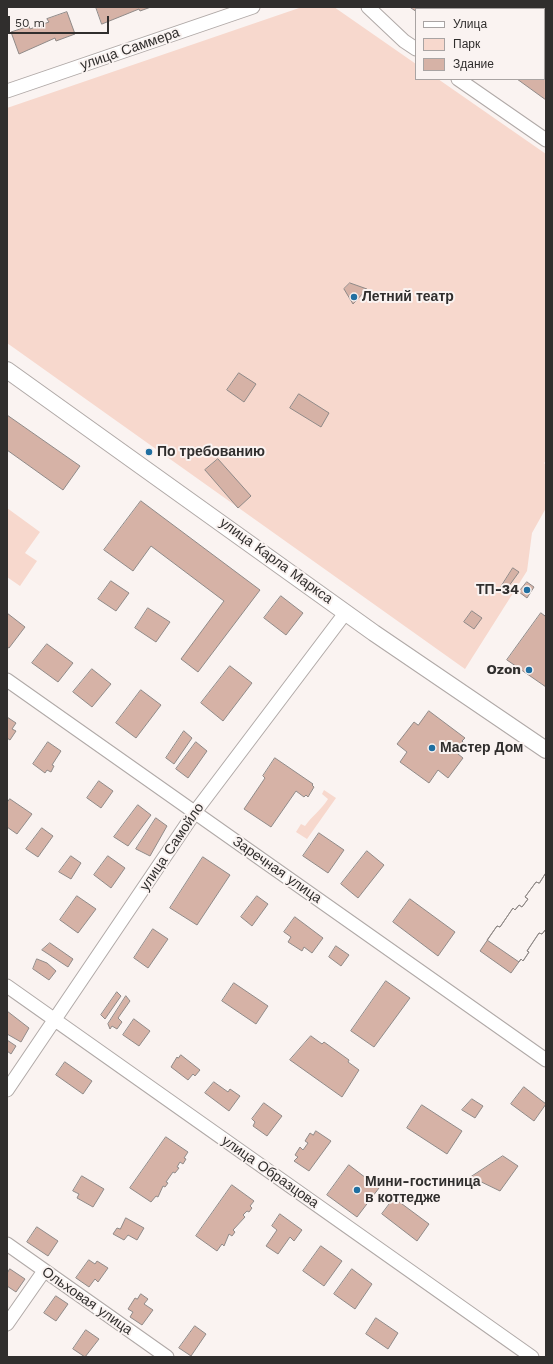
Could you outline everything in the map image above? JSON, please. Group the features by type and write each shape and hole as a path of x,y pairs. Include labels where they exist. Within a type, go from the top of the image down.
{"street":[{"name":"улица Саммера","path":"7,90 253,7"},
{"path":"368,7 404,41 415,49"},
{"path":"459,80 546,140"},
{"name":"улица Карла Маркса","path":"7,370 346,612 546,750"},
{"name":"улица Самойло","path":"7,1090 195,812 346,612"},
{"name":"Заречная улица","path":"7,680 546,1060"},
{"name":"улица Образцова","path":"7,986 532,1357"},
{"name":"Ольховая улица","path":"7,1244 167,1357"},
{"path":"7,1324 44,1271"}],"green space":[{"path":"302,7 334,7 415,63 415,80 439,80 546,154 546,461 544,463 546,465 546,508 532,533 527,571 465,669 7,343 7,108"},
{"path":"7,508 40,532 25,553 37,561 20,586 7,577"},
{"path":"324,790 336,798 307,839 296,832 301,824 305,826 328,799 322,794"}],"building":[{"path":"96,7 151,7 140,11 139,9 102,24"},
{"path":"410,7 464,8 415,8 415,10"},
{"path":"67,12 75,34 56,41 55,38 19,54 11,32 29,26 30,29 49,22 47,19"},
{"path":"546,69 546,100 518,80 545,80"},
{"name":"Летний театр","path":"350,283 367,289 353,304 344,289"},
{"path":"239,373 256,384 244,402 227,390"},
{"path":"299,394 329,413 321,427 290,408"},
{"path":"7,415 80,466 63,490 7,450"},
{"path":"218,459 251,496 238,508 205,470"},
{"path":"141,501 260,590 198,672 181,659 224,601 151,546 133,571 104,550"},
{"path":"513,568 519,572 506,590 501,587"},
{"path":"111,581 129,593 116,611 98,599"},
{"name":"ТП-34","path":"527,582 534,587 527,598 519,592"},
{"path":"281,596 303,613 286,635 264,618"},
{"path":"148,608 170,622 156,642 135,628"},
{"path":"472,611 482,618 474,629 464,622"},
{"path":"7,613 25,627 9,648 7,647"},
{"path":"541,613 545,616 546,614 546,687 507,660"},
{"path":"47,644 73,663 58,682 32,663"},
{"path":"230,666 252,683 223,721 201,703"},
{"path":"92,669 111,684 92,707 73,692"},
{"path":"141,690 161,705 136,738 116,723"},
{"name":"Мастер Дом","path":"429,711 465,738 462,741 465,744 458,754 463,758 448,778 438,770 429,783 400,762 407,752 397,744 414,722 418,725"},
{"path":"7,717 16,723 12,729 16,731 10,740 7,738"},
{"path":"184,731 192,738 174,764 166,758"},
{"path":"48,742 61,751 52,765 54,766 51,772 47,770 45,773 33,764"},
{"path":"196,742 207,751 188,778 176,769"},
{"path":"275,758 313,784 312,785 314,787 308,797 306,795 304,797 296,791 271,827 244,809 265,778 263,776"},
{"path":"99,781 113,791 101,808 87,798"},
{"path":"10,799 32,814 17,834 7,827 7,803"},
{"path":"138,805 151,815 128,846 114,837"},
{"path":"156,818 167,826 150,856 136,849"},
{"path":"42,828 53,836 38,857 26,849"},
{"path":"319,833 344,850 328,873 303,856"},
{"path":"367,851 384,865 358,898 341,884"},
{"path":"71,856 81,863 71,879 59,872"},
{"path":"108,856 125,868 111,888 94,875"},
{"path":"203,857 230,875 197,925 170,908"},
{"path":"546,873 546,929 542,934 539,933 527,951 529,952 523,961 521,959 519,962 487,940 497,926 500,927 513,908 515,910 519,905 522,907 528,899 525,897 536,882 539,883"},
{"path":"546,873 546,929 542,934 539,933 527,951 529,952 523,961 521,959 511,973 480,951 497,926 500,927 513,908 515,910 519,905 522,907 528,899 525,897 536,882 539,883"},
{"path":"77,896 96,909 78,933 60,920"},
{"path":"257,896 268,904 252,926 241,917"},
{"path":"410,899 455,932 438,956 393,922"},
{"path":"295,917 323,938 312,953 304,947 302,951 288,942 291,937 284,932"},
{"path":"153,929 168,939 148,968 134,958"},
{"path":"50,943 73,959 68,967 42,950"},
{"path":"336,946 349,955 341,966 329,957"},
{"path":"37,959 47,963 56,971 49,980 33,969"},
{"path":"386,981 410,998 374,1047 351,1031"},
{"path":"234,983 268,1006 256,1024 222,1001"},
{"path":"117,992 121,996 105,1019 101,1015"},
{"path":"126,996 130,1001 118,1018 122,1022 117,1029 112,1026 110,1029 108,1024"},
{"path":"7,1011 29,1028 21,1042 7,1034"},
{"path":"134,1019 150,1031 139,1046 123,1035"},
{"path":"311,1036 322,1044 324,1042 349,1060 348,1062 359,1070 342,1097 290,1060"},
{"path":"7,1040 16,1046 11,1054 7,1051"},
{"path":"181,1055 200,1070 195,1076 193,1074 188,1080 171,1067 177,1057 178,1058"},
{"path":"65,1062 92,1081 83,1094 56,1075"},
{"path":"214,1082 228,1092 230,1089 240,1096 229,1111 205,1093"},
{"path":"524,1087 546,1104 534,1121 511,1104"},
{"path":"472,1099 483,1106 475,1118 462,1110"},
{"path":"264,1103 282,1116 267,1136 253,1126 255,1122 252,1119"},
{"path":"422,1105 462,1131 447,1154 407,1128"},
{"path":"316,1131 331,1141 309,1171 294,1161 298,1157 295,1155 300,1147 303,1150 308,1143 305,1141 310,1133 313,1135"},
{"path":"166,1137 188,1152 184,1158 186,1159 183,1164 180,1162 177,1167 179,1168 175,1173 173,1172 166,1182 168,1183 165,1187 163,1186 158,1197 156,1196 151,1202 130,1188"},
{"path":"503,1156 518,1166 500,1191 471,1177"},
{"path":"349,1165 379,1188 357,1217 327,1195"},
{"path":"82,1176 104,1189 93,1207 77,1198 79,1194 73,1191"},
{"path":"232,1185 254,1201 250,1206 252,1208 249,1212 247,1211 243,1215 245,1217 233,1230 235,1232 232,1236 229,1234 224,1246 222,1244 217,1251 196,1236"},
{"path":"394,1198 429,1224 417,1241 382,1214"},
{"path":"280,1214 302,1230 294,1241 290,1237 278,1254 266,1246 277,1230 272,1226"},
{"path":"126,1218 144,1228 137,1240 128,1235 124,1240 113,1234 117,1228 120,1229"},
{"path":"37,1227 58,1241 48,1256 27,1242"},
{"path":"321,1246 342,1261 324,1286 303,1271"},
{"path":"89,1260 95,1264 97,1261 108,1268 98,1282 95,1279 89,1287 76,1278"},
{"path":"10,1269 25,1279 16,1292 7,1286 7,1274"},
{"path":"352,1269 372,1284 355,1309 334,1294"},
{"path":"141,1294 148,1299 144,1304 153,1310 142,1325 130,1317 133,1312 128,1309 135,1298 137,1299"},
{"path":"56,1296 68,1304 56,1321 44,1313"},
{"path":"376,1318 398,1333 388,1349 366,1334"},
{"path":"195,1326 206,1334 191,1356 179,1348"},
{"path":"86,1330 99,1339 85,1357 73,1349"}],"place":[{"name":"Летний театр","path":"354,297"},
{"name":"По требованию","path":"149,452"},
{"name":"ТП-34","path":"527,590"},
{"name":"Ozon","path":"529,670"},
{"name":"Мастер Дом","path":"432,748"},
{"name":"Мини-гостиница в коттедже","path":"357,1190"}]}
